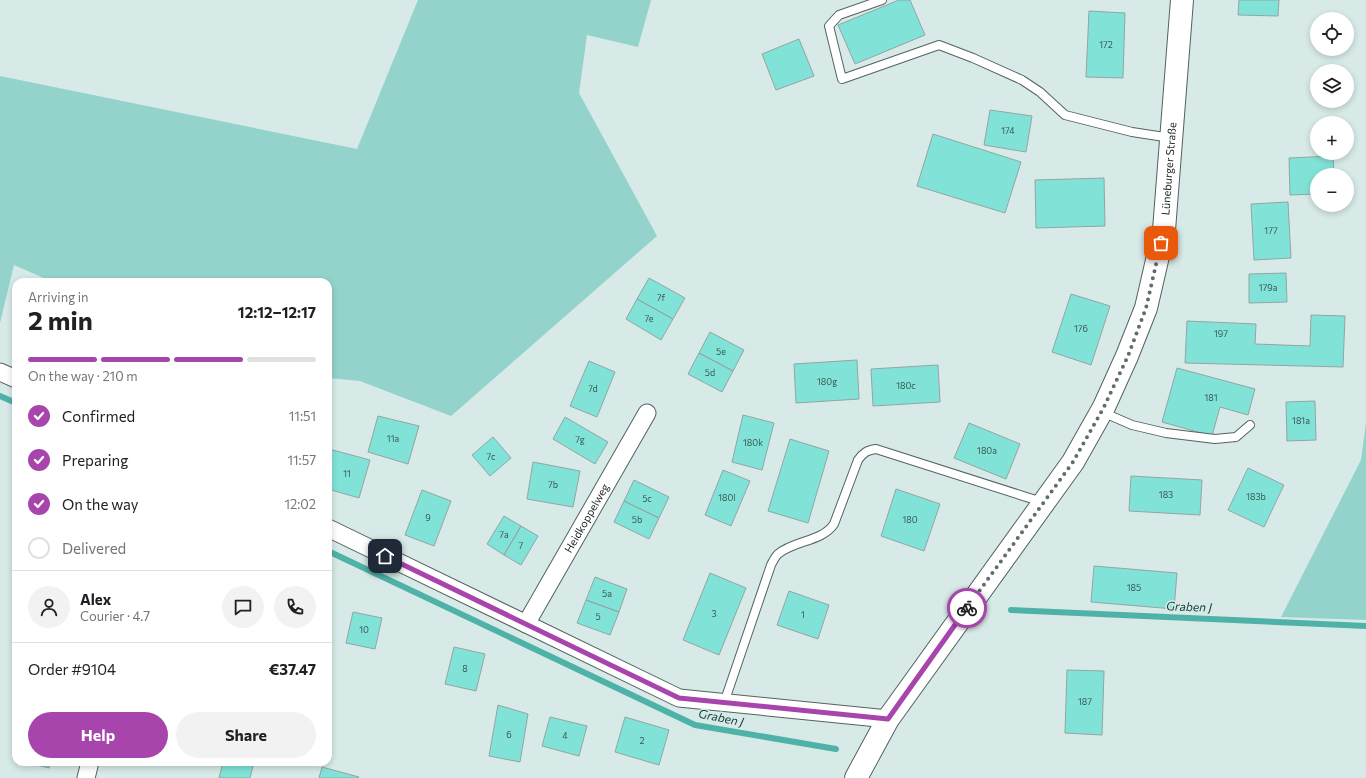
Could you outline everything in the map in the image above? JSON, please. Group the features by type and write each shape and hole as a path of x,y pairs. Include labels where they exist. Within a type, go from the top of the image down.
{"main road":[{"name":"Lüneburger Straße","path":"856,778 888,719 1073,462 1102,412 1128,356 1146,308 1164,230 1182,0"}],"street":[{"path":"0,372 12,377"},
{"name":"Heidkoppelweg","path":"526,624 647,412"},
{"path":"332,530 679,698 888,719"},
{"path":"86,778 89,766"}],"lane":[{"path":"882,0 838,16 829,26 842,78 939,46 973,58 1022,80 1040,92 1065,115 1132,132 1172,138"},
{"path":"1102,412 1139,427 1166,433 1214,439 1236,437 1250,425"},
{"path":"724,703 771,565 777,555 786,549 829,531 834,524 858,460 863,453 869,449 876,449 1043,503"}],"shaded area":[{"path":"418,0 651,0 638,47 587,35 579,93 657,236 451,416 360,381 332,378 332,278 44,278 14,265 0,323 0,76 357,149"},
{"path":"1366,423 1366,620 1281,617 1361,460"}],"building":[{"path":"899,0 910,0 925,35 855,64 838,25"},
{"path":"1239,0 1279,0 1278,16 1238,15"},
{"path":"1089,11 1125,13 1123,78 1086,77"},
{"path":"799,39 814,76 776,90 762,54"},
{"path":"990,110 1032,116 1026,152 984,145"},
{"path":"933,134 1021,162 1005,213 917,186"},
{"path":"1310,157 1310,160 1333,160 1334,168 1310,168 1310,194 1290,195 1289,158"},
{"path":"1104,178 1105,226 1036,228 1035,180"},
{"path":"1288,202 1291,258 1254,260 1251,204"},
{"path":"1286,273 1287,302 1249,303 1249,274"},
{"path":"649,278 685,298 673,319 637,299"},
{"path":"1071,294 1110,306 1091,365 1052,352"},
{"path":"637,299 673,319 661,340 626,319"},
{"path":"1311,315 1345,316 1343,367 1185,363 1187,321 1256,324 1255,344 1310,346"},
{"path":"710,332 744,350 733,371 699,353"},
{"path":"699,353 733,371 722,392 688,374"},
{"path":"857,360 859,399 796,403 794,364"},
{"path":"589,361 615,372 597,417 570,406"},
{"path":"938,365 940,402 873,406 871,369"},
{"path":"1177,368 1255,389 1248,415 1220,407 1212,436 1162,422"},
{"path":"1315,401 1316,440 1287,441 1286,402"},
{"path":"743,415 774,423 762,470 732,462"},
{"path":"378,416 419,426 408,464 368,452"},
{"path":"565,417 608,442 595,464 553,439"},
{"path":"969,423 1020,444 1006,479 954,458"},
{"path":"493,437 511,458 490,476 472,455"},
{"path":"790,439 829,451 808,523 768,511"},
{"path":"332,450 370,460 359,498 332,490"},
{"path":"533,462 580,471 573,507 527,499"},
{"path":"1248,468 1284,485 1264,527 1228,510"},
{"path":"723,470 750,481 731,526 705,515"},
{"path":"1131,476 1202,480 1200,515 1129,511"},
{"path":"634,480 669,497 659,518 624,501"},
{"path":"896,489 940,504 924,551 881,536"},
{"path":"422,490 451,501 434,546 405,535"},
{"path":"624,501 659,518 649,539 614,522"},
{"path":"504,516 521,526 504,555 487,544"},
{"path":"521,526 538,536 521,565 504,555"},
{"path":"1094,566 1177,573 1174,609 1091,602"},
{"path":"710,573 746,588 719,655 683,640"},
{"path":"595,577 627,589 619,612 586,600"},
{"path":"789,591 829,605 818,639 777,625"},
{"path":"586,600 619,612 610,635 577,623"},
{"path":"353,612 382,618 375,649 346,643"},
{"path":"454,647 485,654 476,691 445,684"},
{"path":"1067,670 1104,671 1102,735 1065,733"},
{"path":"498,705 528,714 520,762 489,756"},
{"path":"550,717 587,726 579,756 542,746"},
{"path":"625,717 669,730 659,765 615,752"},
{"path":"222,766 253,766 250,778 219,778"},
{"path":"322,767 359,777 319,778"}],"waterway":[{"name":"Graben J","path":"0,396 12,401"},
{"name":"Graben J","path":"332,553 695,725 836,749"},
{"name":"Graben J","path":"1011,610 1366,626"}],"way so far":[{"path":"967,608 1073,462 1104,407 1128,356 1146,308 1161,243"}],"route":[{"path":"385,556 679,698 888,719 967,608"}]}
